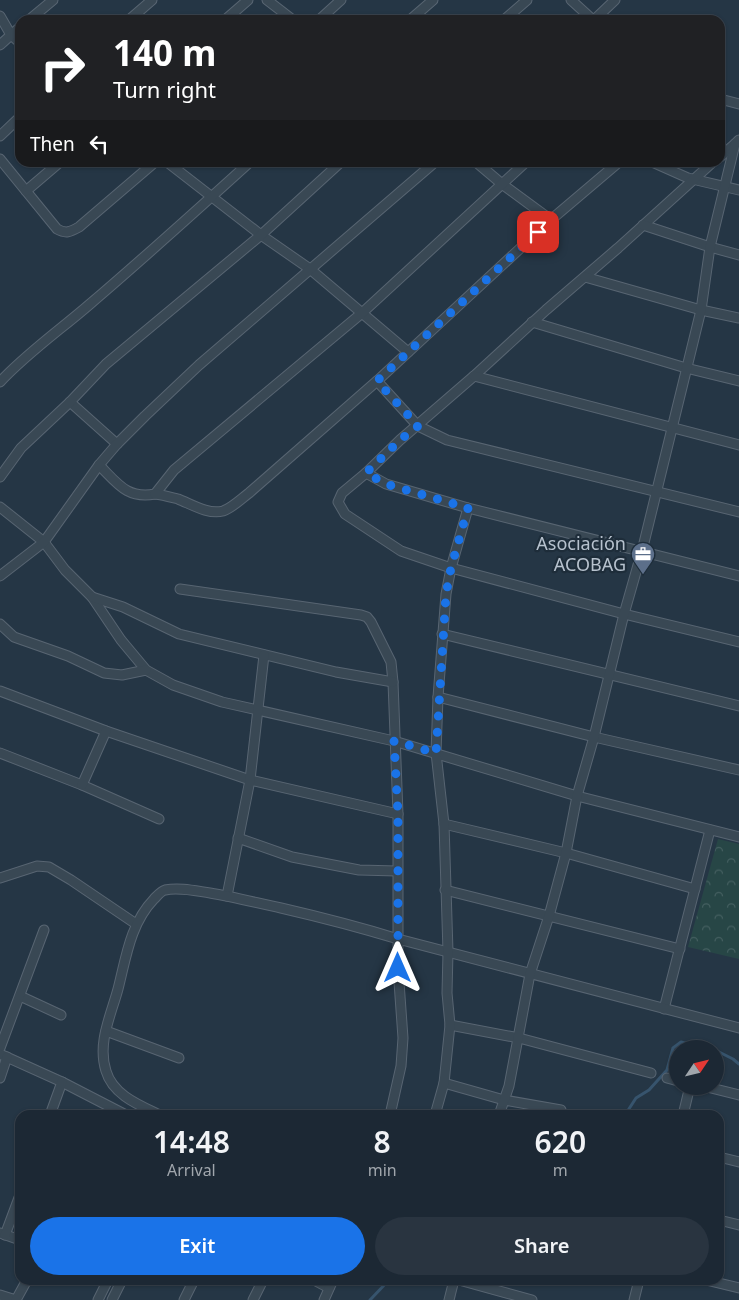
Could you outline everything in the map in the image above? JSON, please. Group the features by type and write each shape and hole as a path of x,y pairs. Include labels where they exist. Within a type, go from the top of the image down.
{"street":[{"path":"35,15 53,0"},
{"path":"135,15 152,0"},
{"path":"231,15 248,0"},
{"path":"267,0 286,15"},
{"path":"324,15 341,0"},
{"path":"416,15 433,0"},
{"path":"510,15 527,0"},
{"path":"570,0 588,15"},
{"path":"599,15 615,0"},
{"path":"0,16 15,38"},
{"path":"0,45 15,31"},
{"path":"725,100 739,104"},
{"path":"0,136 15,122"},
{"path":"725,153 737,142"},
{"path":"501,1110 509,1086 530,974 549,916 566,854 577,796 594,738 624,614 642,551 701,310 710,247 737,142"},
{"path":"0,159 57,228 63,232 70,232 79,227 149,167"},
{"path":"26,191 54,167"},
{"path":"173,167 211,198 310,269 408,352"},
{"path":"0,382 18,363 78,315 245,167"},
{"path":"0,477 21,448 70,402 106,364 261,235 335,167"},
{"path":"0,576 44,542 99,465 117,444 199,365 429,167"},
{"path":"482,167 551,220"},
{"path":"155,494 174,470 362,313 521,167"},
{"path":"99,465 129,492 142,496 155,494 181,500 204,510 222,511 249,493 377,381 551,220 613,167"},
{"path":"664,167 693,179 739,190"},
{"path":"707,167 400,440 342,493 338,502 345,514 401,551 451,568 739,642"},
{"path":"643,226 739,255"},
{"path":"585,277 701,310 739,318"},
{"path":"532,322 686,368 739,381"},
{"path":"474,376 739,445"},
{"path":"377,381 418,426 447,440 739,512"},
{"path":"70,402 117,444"},
{"path":"366,473 386,484 468,508 739,576"},
{"path":"0,507 44,542 65,570 92,597 121,640 146,670 172,685 222,702 394,741 577,796 739,837"},
{"path":"436,1110 444,1083 450,1025 447,993 448,952 444,824 436,753 438,697 446,594 451,568 468,508"},
{"path":"180,589 341,611 367,617 391,662 398,814 398,939 403,1038 402,1066 391,1110"},
{"path":"92,597 123,607 179,634 336,672 393,682"},
{"path":"0,624 14,637 68,656 104,672 122,675 146,670"},
{"path":"442,634 739,706"},
{"path":"227,896 250,780 264,655"},
{"path":"0,690 106,732 250,780 398,814"},
{"path":"438,697 594,738 739,770"},
{"path":"82,785 106,732"},
{"path":"0,753 82,785 159,819"},
{"path":"444,824 566,854 695,889"},
{"path":"664,1009 710,830"},
{"path":"238,838 292,857 359,870 398,871"},
{"path":"0,878 36,866 49,867 136,924"},
{"path":"148,1110 137,1105 115,1089 106,1071 104,1054 108,1016 118,990 124,958 136,924 151,902 163,890 178,888 227,896 350,924 398,939 739,1028"},
{"path":"445,890 680,949"},
{"path":"0,1048 44,930"},
{"path":"20,996 61,1014"},
{"path":"450,1025 519,1038 651,1074"},
{"path":"106,1031 179,1058"},
{"path":"0,1078 4,1056 62,1082 116,1110"},
{"path":"52,1110 62,1082"},
{"path":"444,1083 504,1100 561,1110"},
{"path":"724,1091 739,1095"},
{"path":"684,1110 688,1095"},
{"path":"724,1158 739,1162"},
{"path":"15,1206 2,1234 15,1238"},
{"path":"724,1221 739,1225"},
{"path":"724,1284 739,1288"},
{"path":"0,1295 16,1300 25,1285"},
{"path":"98,1300 106,1285"},
{"path":"112,1300 120,1285"},
{"path":"184,1300 192,1285"},
{"path":"253,1300 260,1285"},
{"path":"324,1300 331,1285"},
{"path":"449,1300 453,1285"},
{"path":"477,1285 532,1300"},
{"path":"634,1300 638,1285"}],"green space":[{"path":"718,839 739,844 739,959 688,947"}],"waterway":[{"path":"724,1054 739,1064"},
{"path":"628,1110 636,1098 649,1090 667,1070 669,1063"},
{"path":"370,1300 384,1285"}],"place":[{"name":"Asociación ACOBAG","path":"643,575"}],"route":[{"path":"398,968 398,814 394,741 436,753 446,594 451,568 468,508 386,484 366,473 400,440 418,426 377,381 538,232"}]}
